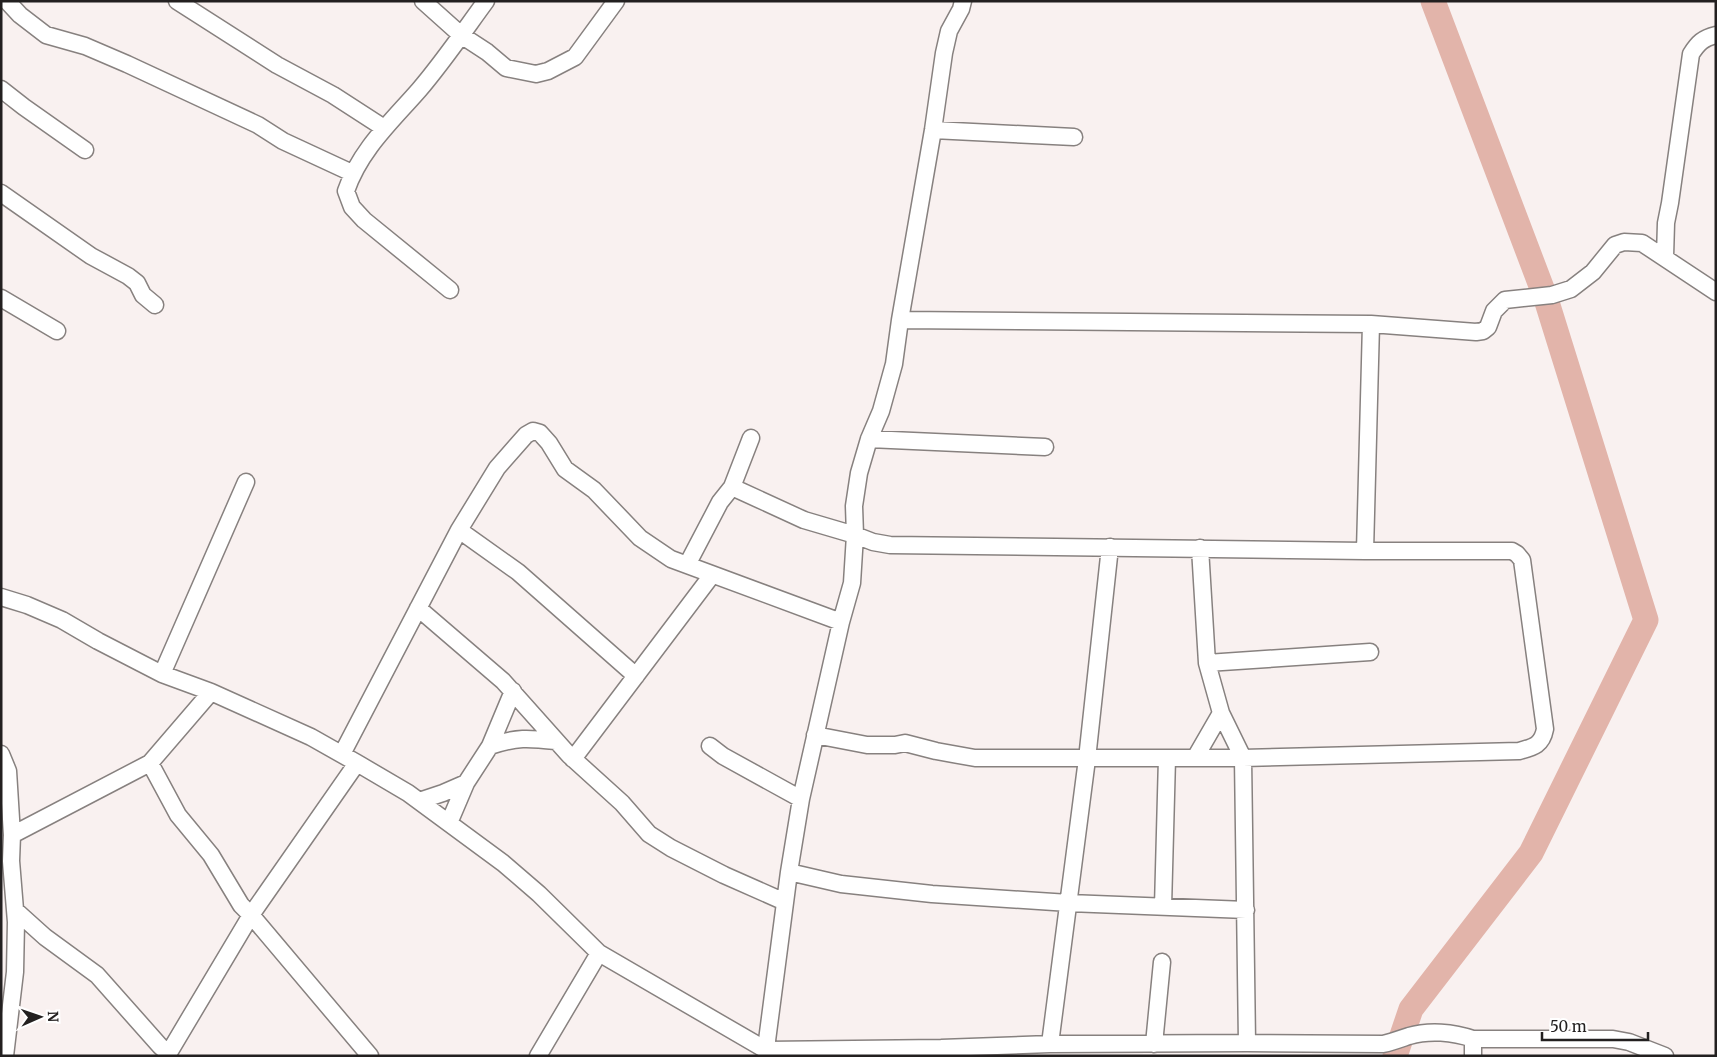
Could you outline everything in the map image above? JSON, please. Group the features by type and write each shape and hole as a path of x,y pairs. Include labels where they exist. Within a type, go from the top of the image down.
{"street":[{"path":"7,1 20,15 46,34 85,46 127,64 258,125 283,141 352,173"},
{"path":"176,1 277,64 333,95 384,128"},
{"path":"423,1 461,35 487,52 506,68 536,74 548,72 575,57 616,1"},
{"path":"450,290 364,220 352,207 346,191 352,173 384,128 419,90 486,1"},
{"path":"765,1053 789,872 801,799 841,622 852,583 855,535 854,506 859,473 869,439 881,411 894,364 944,53 949,31 961,9 963,1"},
{"path":"1665,257 1666,224 1691,54 1702,39 1716,36"},
{"path":"1,89 85,150"},
{"path":"933,130 1074,137"},
{"path":"1,193 91,256 128,276 137,283 143,295 155,305"},
{"path":"1642,243 1666,224"},
{"path":"900,320 1371,324 1467,332 1483,330 1488,327 1494,311 1505,300 1552,295 1570,289 1593,272 1615,245 1624,242 1642,243 1716,292"},
{"path":"1,298 58,331"},
{"path":"1366,551 1371,324"},
{"path":"342,754 459,530 497,468 526,435 533,431 540,433 549,443 565,469 594,490 640,538 671,559 841,622"},
{"path":"687,565 720,502 732,488 752,438"},
{"path":"869,439 1045,447"},
{"path":"162,674 246,482"},
{"path":"732,488 804,520 873,542 890,545 1512,551 1522,560 1545,728 1544,737 1534,747 1519,751 1243,758 974,758 905,743 867,745 815,734"},
{"path":"459,530 518,572 636,676"},
{"path":"1050,1044 1087,759 1110,547"},
{"path":"1200,548 1207,663 1221,713 1243,758 1247,1043"},
{"path":"573,759 712,575"},
{"path":"1,597 27,605 62,620 162,674 211,692 311,737 342,754 419,801 503,863 539,894 599,953 765,1053 1050,1044 1383,1044 1410,1036 1438,1033 1462,1035 1473,1039 1613,1039 1629,1042 1665,1056"},
{"path":"418,608 513,691 573,759 622,803 649,834 671,848 724,875 785,902"},
{"path":"1207,663 1370,652"},
{"path":"449,823 466,783 490,746 513,691"},
{"path":"8,845 150,763 211,692"},
{"path":"1195,758 1221,713"},
{"path":"490,746 512,739 527,738 556,741"},
{"path":"710,746 723,756 801,799"},
{"path":"1,754 8,771 8,845 15,910 14,972 5,1056"},
{"path":"1163,907 1167,758"},
{"path":"150,763 178,815 211,855 241,906 370,1056"},
{"path":"15,910 45,937 97,975 167,1054 251,916 357,763"},
{"path":"419,801 466,783"},
{"path":"789,872 841,884 923,893 1069,903 1246,910"},
{"path":"538,1056 599,953"},
{"path":"1154,1044 1162,962"},
{"path":"1473,1039 1473,1056"},
{"path":"924,1056 941,1048"}],"waterway":[{"path":"1395,1056 1411,1009 1531,853 1646,620 1546,299 1433,1"}]}
